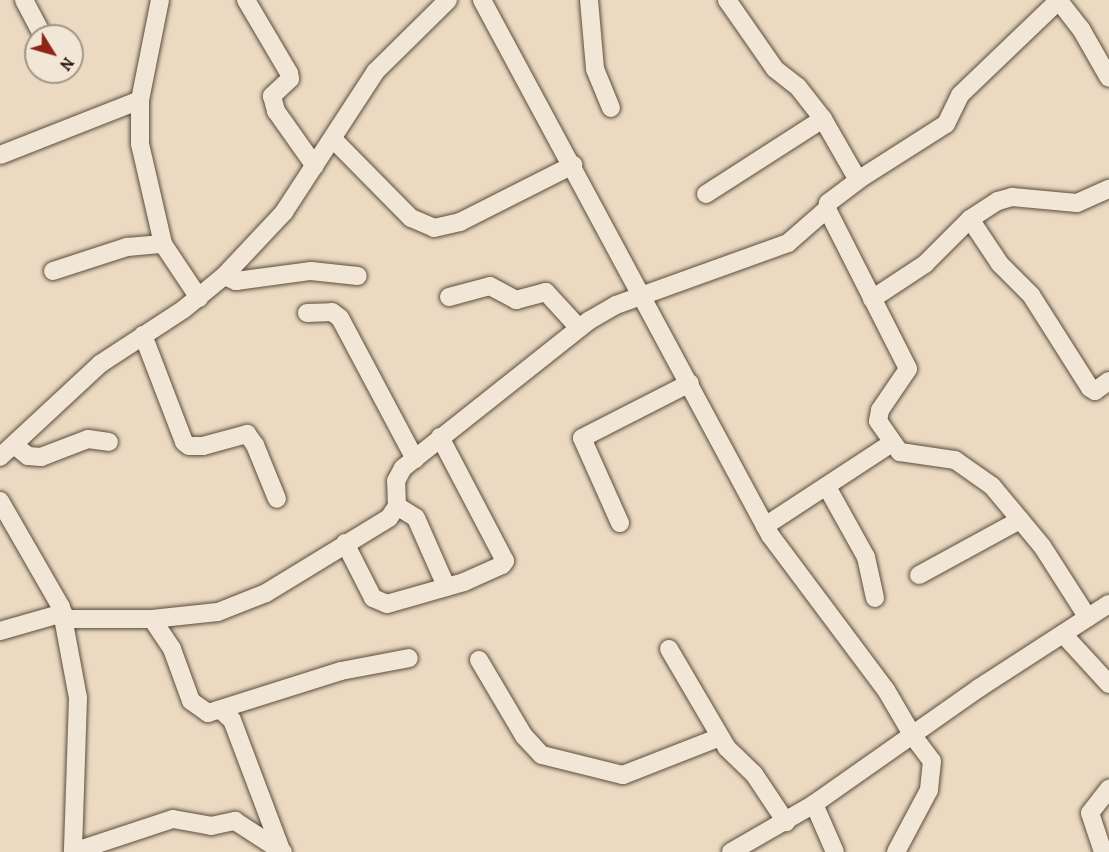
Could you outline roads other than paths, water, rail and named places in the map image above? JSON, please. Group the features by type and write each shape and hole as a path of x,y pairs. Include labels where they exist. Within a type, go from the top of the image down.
{"street":[{"path":"24,0 37,24"},
{"path":"160,0 140,100 140,144 163,244 199,298"},
{"path":"246,0 289,73 290,79 272,96 276,111 315,166"},
{"path":"7,451 100,364 199,298 224,276 284,212 376,71 448,0"},
{"path":"482,0 644,296 765,526 886,690 913,736 928,754 933,770 929,790 896,852"},
{"path":"589,0 595,69 611,108"},
{"path":"727,0 775,69 798,87 823,119 858,180"},
{"path":"1088,618 1042,546 992,486 955,460 900,452 892,443 878,415 908,369 827,209 828,203 858,180 946,124 960,95 1059,1 1081,29 1109,78"},
{"path":"0,155 140,100"},
{"path":"706,194 823,119"},
{"path":"333,139 411,218 434,228 460,222 573,165"},
{"path":"872,299 925,264 970,219 998,201 1012,197 1077,203 1109,189"},
{"path":"0,631 63,616 152,619 218,612 246,602 389,518 397,506 396,481 415,459 579,328 616,305 788,243 827,209"},
{"path":"970,219 1000,264 1031,295 1090,388 1095,391 1109,381"},
{"path":"53,271 127,247 163,244"},
{"path":"224,276 236,281 311,271 358,276"},
{"path":"449,297 490,286 516,300 546,292 579,328"},
{"path":"307,313 332,312 340,318 415,459"},
{"path":"143,335 184,442 202,446 247,434 255,445 277,499"},
{"path":"620,523 582,438 690,383"},
{"path":"345,543 373,598 380,602 395,603 497,570 505,561 440,437"},
{"path":"7,451 34,457 88,440 109,442"},
{"path":"765,526 892,443"},
{"path":"827,487 866,557 875,598"},
{"path":"0,501 63,616 78,698 73,852 173,819 211,826 235,821 282,852"},
{"path":"397,506 416,518 446,586"},
{"path":"919,575 1020,520"},
{"path":"731,852 814,804 1109,604"},
{"path":"152,619 172,650 191,701 198,710 222,711 341,671 410,658"},
{"path":"1063,634 1109,684"},
{"path":"669,650 720,737 754,774 786,822"},
{"path":"479,660 524,736 542,755 554,755 593,770 631,774 720,737"},
{"path":"222,711 232,720 282,852"},
{"path":"1103,852 1090,813 1109,789"},
{"path":"814,804 835,852"}]}
